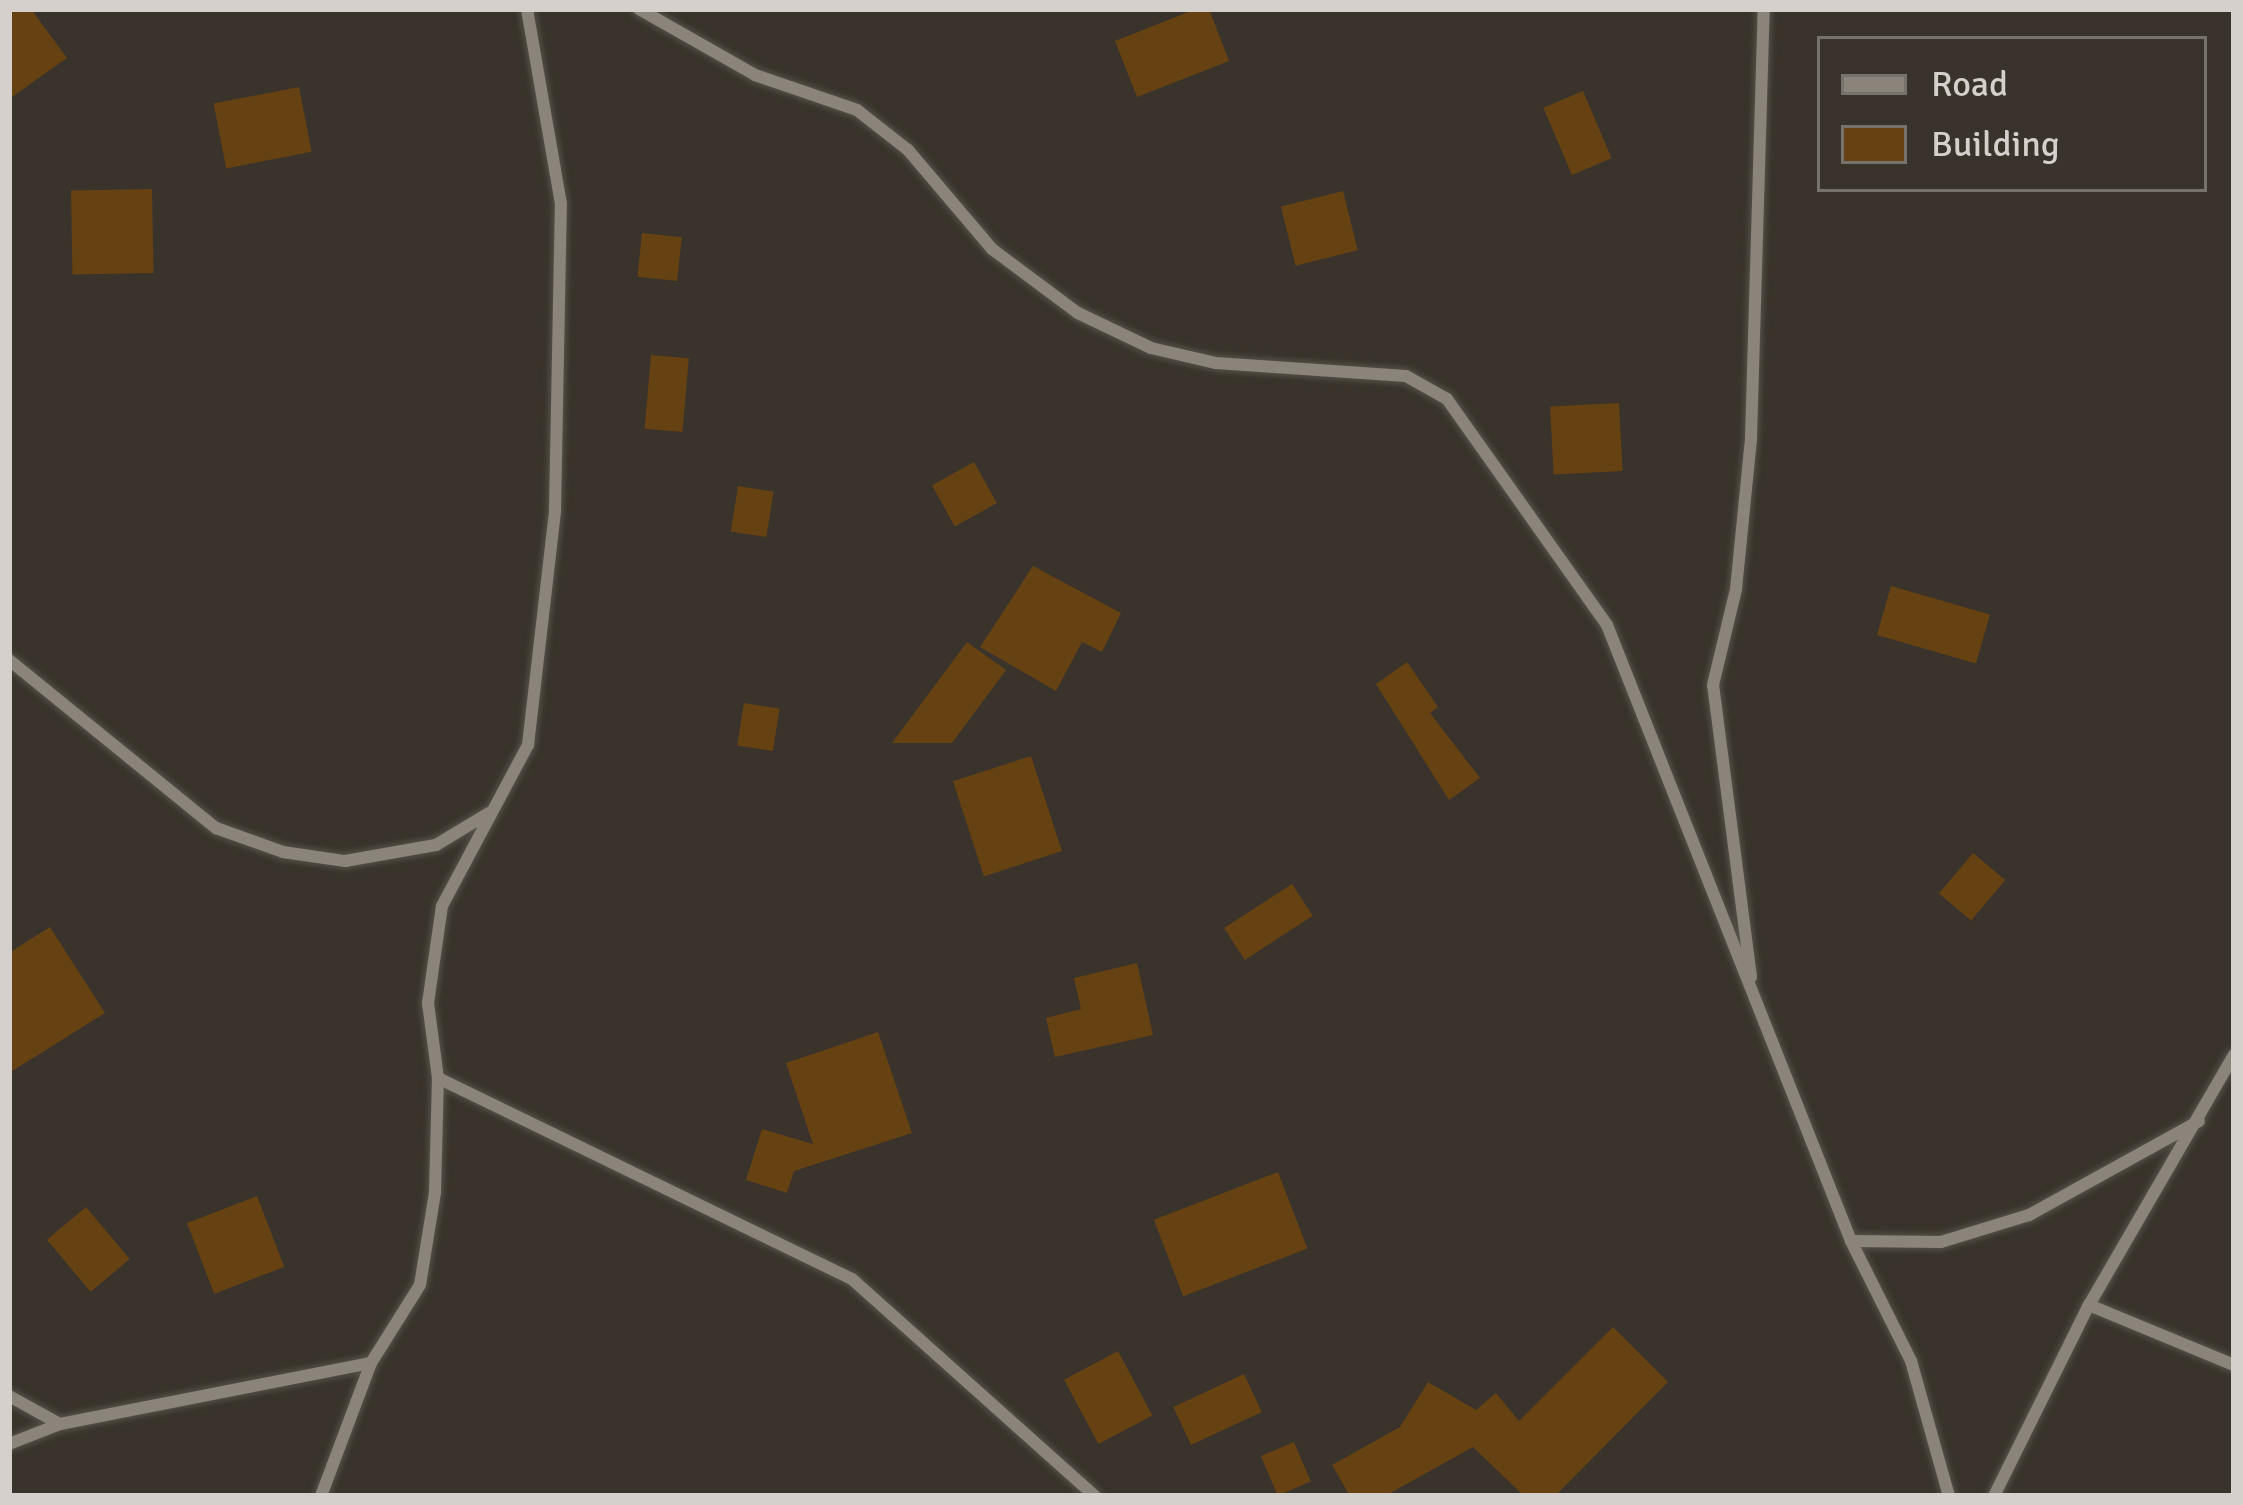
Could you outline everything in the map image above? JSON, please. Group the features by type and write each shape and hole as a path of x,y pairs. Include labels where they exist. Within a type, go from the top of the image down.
{"street":[{"path":"321,1496 371,1364 420,1285 438,1078 428,1004 442,906 462,854 501,807 529,745 555,510 561,204 527,9"},
{"path":"639,9 755,74 857,110 908,150 992,249 1078,313 1173,353 1406,376 1447,399 1607,625 1851,1240 1911,1361 1949,1496"},
{"path":"1753,996 1713,685 1736,589 1751,438 1764,9"},
{"path":"9,660 216,828 283,852 345,861 436,845 501,807"},
{"path":"1994,1496 2089,1305 2234,1055"},
{"path":"438,1078 852,1279 1095,1496"},
{"path":"1851,1240 1941,1242 2029,1214 2200,1120"},
{"path":"2089,1305 2234,1365"},
{"path":"9,1444 59,1424 371,1364"},
{"path":"9,1396 59,1424"}],"building":[{"path":"9,9 31,9 67,58 9,99"},
{"path":"1196,9 1209,9 1229,61 1137,97 1115,41"},
{"path":"299,87 312,152 226,168 214,104"},
{"path":"1583,91 1612,158 1572,175 1543,108"},
{"path":"152,189 153,273 72,274 71,190"},
{"path":"1343,191 1358,250 1296,266 1281,206"},
{"path":"642,233 682,237 677,281 637,277"},
{"path":"651,355 689,358 682,432 645,429"},
{"path":"1619,403 1623,471 1554,475 1550,407"},
{"path":"974,462 997,503 955,526 932,485"},
{"path":"738,486 774,492 766,537 731,531"},
{"path":"1033,566 1121,613 1102,652 1082,642 1056,691 980,647"},
{"path":"1891,586 1990,614 1976,663 1877,635"},
{"path":"967,642 1006,670 952,743 892,743"},
{"path":"1407,662 1438,707 1430,713 1480,778 1449,800 1376,684"},
{"path":"744,703 780,709 773,751 737,745"},
{"path":"1031,756 1062,851 984,876 953,781"},
{"path":"1973,853 2005,880 1971,921 1939,894"},
{"path":"1292,884 1313,916 1245,960 1224,928"},
{"path":"50,927 105,1013 9,1073 9,953"},
{"path":"1137,963 1153,1035 1055,1057 1046,1018 1081,1009 1074,978"},
{"path":"878,1032 912,1133 794,1171 787,1193 746,1180 762,1129 813,1144 786,1063"},
{"path":"1278,1172 1307,1249 1183,1296 1154,1220"},
{"path":"257,1196 284,1267 214,1294 187,1223"},
{"path":"86,1207 130,1259 91,1292 47,1240"},
{"path":"1613,1327 1668,1382 1555,1496 1524,1496 1473,1447 1385,1496 1350,1496 1332,1465 1400,1427 1428,1382 1476,1410 1496,1393 1519,1421"},
{"path":"1118,1351 1152,1415 1098,1444 1064,1380"},
{"path":"1244,1374 1262,1412 1191,1445 1173,1407"},
{"path":"1294,1442 1311,1482 1278,1496 1261,1456"}]}
